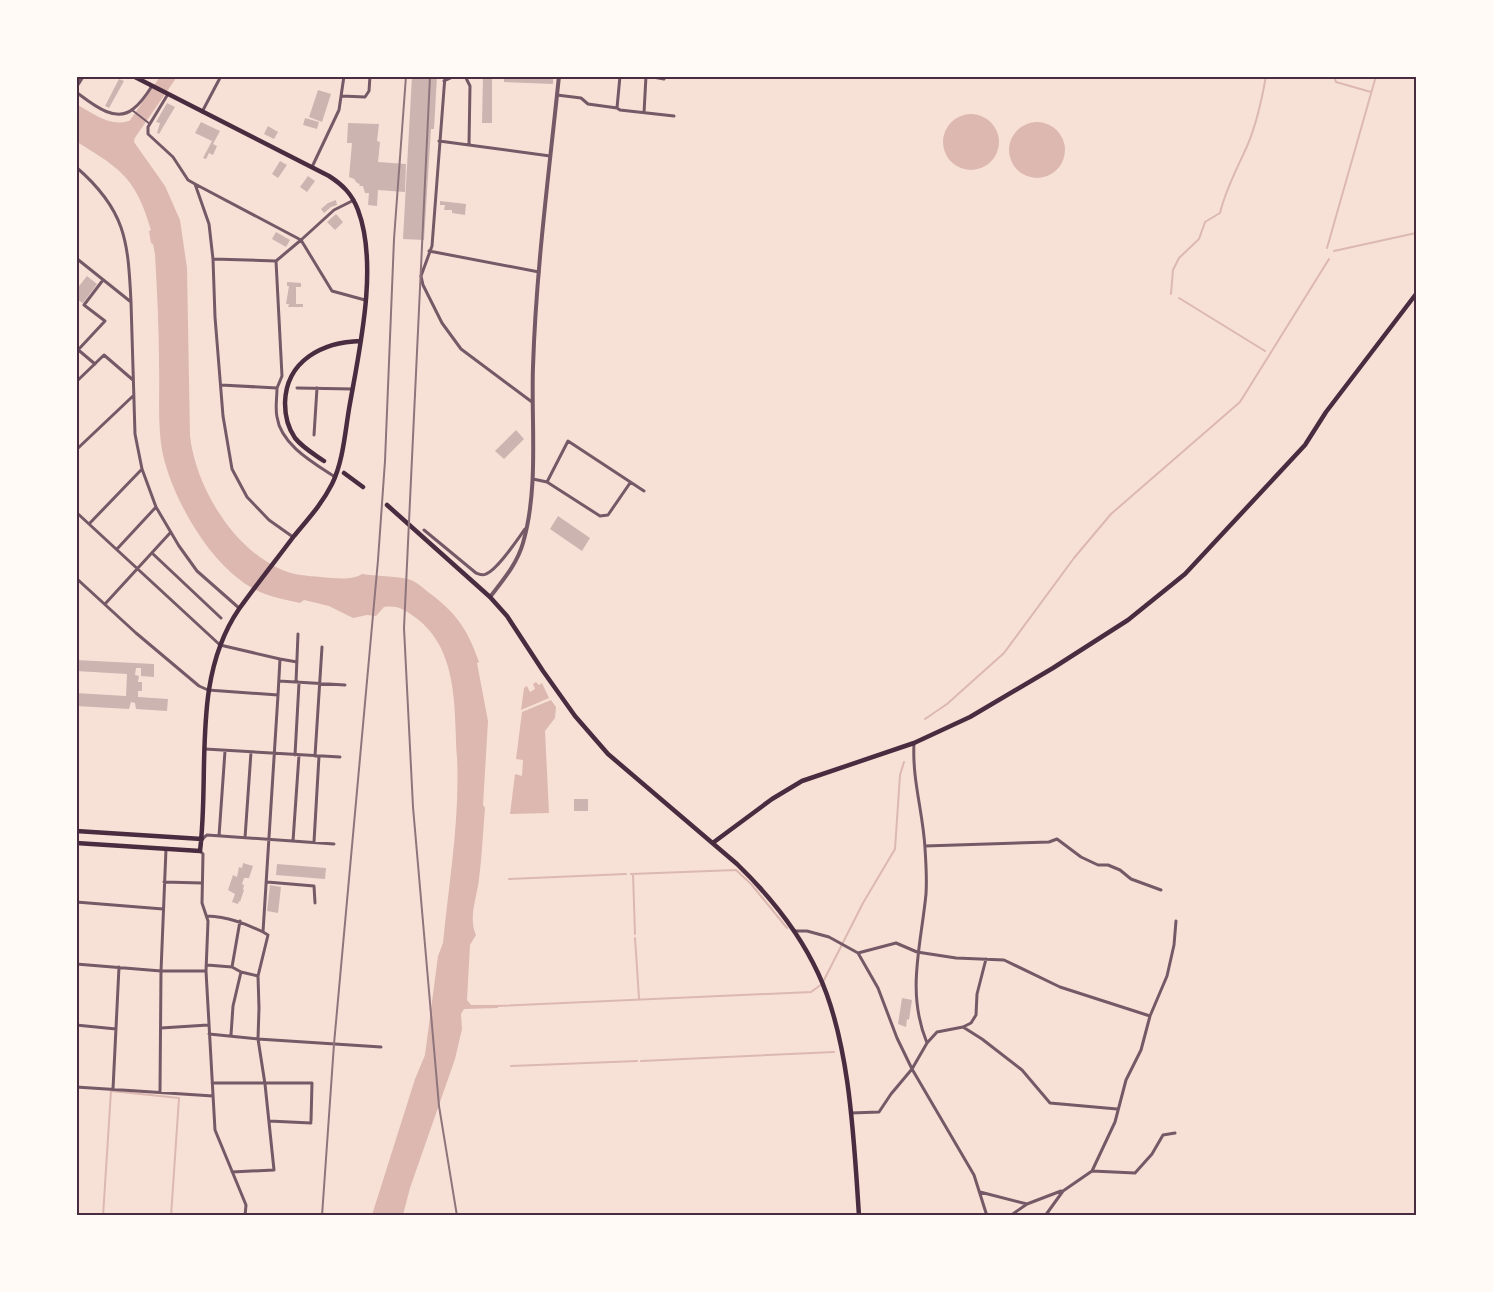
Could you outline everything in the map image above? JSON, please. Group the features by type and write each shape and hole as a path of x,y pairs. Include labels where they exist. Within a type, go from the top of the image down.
{"main road":[{"path":"76,843 200,850 208,690 220,645 229,623 318,507 335,477 353,390 365,300 364,236 354,200 339,182 133,76"},
{"path":"714,842 772,799 802,781 914,743 970,717 1128,620 1185,574 1305,445 1326,412 1416,294"},
{"path":"324,461 301,445 287,422 285,402 289,381 297,367 308,356 341,341 361,341"},
{"path":"344,473 363,487"},
{"path":"387,504 490,597 507,616 575,716 608,754 714,842 757,883 794,931 818,973 830,1004 840,1041 851,1113 859,1215"},
{"path":"76,831 202,839"}],"street":[{"path":"83,76 76,90 106,112 121,114 132,110 153,86"},
{"path":"202,112 221,76"},
{"path":"312,168 334,121 342,96 344,76"},
{"path":"342,96 365,97 369,91 370,76"},
{"path":"455,76 444,79 432,244 422,276 423,285 442,322 462,349 532,402"},
{"path":"465,76 470,86 469,144"},
{"path":"490,597 515,563 522,545 531,496 532,402 540,272 559,76"},
{"path":"617,108 620,76"},
{"path":"644,113 646,76 664,79"},
{"path":"166,93 148,128 148,134 173,157 188,180 301,240 332,291 365,300"},
{"path":"557,95 581,98 588,104 674,116"},
{"path":"132,110 150,124"},
{"path":"439,141 551,156"},
{"path":"76,167 105,196 124,233 128,252 131,302 135,434 142,469 156,507 196,571 241,606"},
{"path":"195,184 209,224 223,416 232,469 247,497 269,520 293,537"},
{"path":"213,259 276,261 334,210 354,200"},
{"path":"429,251 540,272"},
{"path":"76,258 131,302"},
{"path":"276,261 282,376 277,388 276,417 284,434 304,457 335,477"},
{"path":"95,364 77,349 105,321 84,305 103,280"},
{"path":"76,382 104,355 133,380"},
{"path":"221,385 277,388"},
{"path":"297,388 353,390"},
{"path":"314,435 317,388"},
{"path":"76,450 134,396"},
{"path":"547,482 568,441 644,491"},
{"path":"89,524 142,469"},
{"path":"531,479 547,482 600,516 608,515 630,483"},
{"path":"117,549 156,507"},
{"path":"76,512 220,645 297,662"},
{"path":"424,530 481,575 488,573 507,554 526,528"},
{"path":"105,604 170,532"},
{"path":"152,554 221,618"},
{"path":"76,578 199,686 208,690 278,695"},
{"path":"293,841 297,755 298,634"},
{"path":"314,842 322,647"},
{"path":"263,932 280,659"},
{"path":"279,681 345,685"},
{"path":"914,743 913,767 925,846 926,894 917,952 916,1006 927,1043"},
{"path":"205,749 340,757"},
{"path":"219,836 225,750"},
{"path":"245,838 251,752"},
{"path":"202,839 207,835 334,844"},
{"path":"925,846 1049,842 1058,839 1081,858 1114,868 1131,879 1161,890"},
{"path":"160,1092 161,971 166,849"},
{"path":"200,850 203,854 202,903 207,916 208,1025 215,1130 246,1205 245,1215"},
{"path":"164,882 202,883"},
{"path":"267,882 314,886 315,903"},
{"path":"76,902 163,909"},
{"path":"207,916 240,921 268,935 258,976 258,1039 274,1170 232,1172"},
{"path":"232,967 240,921"},
{"path":"1010,1215 1027,1204 1063,1191 1092,1171 1115,1122 1126,1080 1141,1050 1149,1016 1167,976 1174,945 1176,921"},
{"path":"794,931 807,931 829,937 858,953 878,988 897,1038 912,1069 974,1175 987,1215"},
{"path":"858,953 896,943 917,952 956,958 1004,960 1060,987 1149,1016"},
{"path":"851,1113 879,1112 937,1032 963,1027 971,1023 976,1015 977,994 986,959"},
{"path":"76,964 161,971 206,971"},
{"path":"207,965 232,967 258,976"},
{"path":"113,1089 119,967"},
{"path":"231,1036 241,972"},
{"path":"76,1025 116,1029"},
{"path":"161,1028 208,1025"},
{"path":"963,1027 1022,1070 1050,1102 1117,1109"},
{"path":"209,1034 381,1047"},
{"path":"212,1083 312,1083 311,1122 269,1121"},
{"path":"76,1087 213,1096"},
{"path":"1092,1171 1136,1173 1163,1136 1175,1132"},
{"path":"1045,1215 1063,1191"},
{"path":"980,1192 1027,1204"}],"shaded area":[{"path":"76,104 98,117 113,122 129,121 137,117 141,121 136,127 134,142 165,186 180,220 187,268 190,436 200,475 208,495 232,531 263,559 285,571 331,578 348,578 362,574 414,581 454,614 470,640 479,662 477,663 488,721 483,805 485,808 480,870 473,914 476,935 470,945 467,1000 471,1005 497,1005 498,1008 464,1009 461,1014 462,1029 455,1059 410,1188 403,1215 372,1215 415,1079 425,1055 438,956 443,943 458,780 454,701 447,664 430,631 405,610 397,607 384,607 376,616 353,618 329,606 304,600 300,603 265,594 247,585 230,571 200,536 177,494 161,444 157,295 155,254 149,231 151,230 133,186 116,168 77,142"},
{"path":"965,114 977,114 987,118 995,126 999,142 995,158 987,166 977,170 965,170 955,166 947,158 943,148 943,136 947,126 955,118"},
{"path":"1031,122 1043,122 1053,126 1061,134 1065,150 1061,166 1053,174 1043,178 1031,178 1021,174 1013,166 1009,156 1009,144 1013,134 1021,126"},
{"path":"536,682 539,685 542,683 549,698 521,710 524,688 527,686 530,692 535,689 533,684"},
{"path":"551,700 556,707 555,718 545,731 549,813 510,814 515,774 522,776 523,760 516,759 522,712"}],"building":[{"path":"412,76 437,76 424,240 403,239"},
{"path":"483,76 492,76 492,123 482,123"},
{"path":"504,76 553,76 553,84 504,82"},
{"path":"119,79 124,81 109,108 105,106"},
{"path":"318,90 331,94 322,122 309,117"},
{"path":"167,103 175,107 159,134 157,133 160,123 156,122"},
{"path":"305,118 319,122 317,129 303,125"},
{"path":"201,122 220,131 213,144 217,146 213,155 209,153 206,159 203,158 212,141 195,133"},
{"path":"348,123 379,124 378,162 406,164 405,192 378,190 377,206 368,205 369,193 365,193 363,186 359,186 360,184 349,177 352,143 347,143"},
{"path":"268,126 278,132 274,139 264,134"},
{"path":"280,161 287,165 278,178 272,174"},
{"path":"308,176 315,181 307,192 300,187"},
{"path":"336,200 337,205 324,213 321,209"},
{"path":"440,201 466,204 465,215 452,213 452,210 444,210 445,205 440,205"},
{"path":"336,214 343,222 335,230 327,222"},
{"path":"276,232 290,240 286,247 272,239"},
{"path":"87,276 97,284 83,303 76,299 76,290"},
{"path":"287,282 301,283 301,287 296,287 296,304 303,304 303,307 288,307 289,304 286,304 289,286"},
{"path":"516,430 524,439 504,459 495,451"},
{"path":"558,516 590,538 582,551 550,529"},
{"path":"76,660 154,664 154,677 141,676 141,668 136,668 135,675 139,676 138,682 142,682 142,691 138,691 138,697 168,699 167,711 136,709 135,703 131,702 129,709 76,706 76,693 126,696 127,674 76,671"},
{"path":"574,799 588,799 588,811 574,811"},
{"path":"243,863 253,866 249,878 244,878 242,884 244,890 238,904 232,902 235,894 228,890 233,875 237,877 239,867 242,868"},
{"path":"277,864 326,868 325,879 276,875"},
{"path":"270,885 281,887 278,913 267,911"},
{"path":"902,998 912,1000 906,1027 898,1024"}],"waterway":[{"path":"129,134 169,76"},
{"path":"1171,294 1173,270 1179,258 1199,239 1205,222 1220,213 1254,127 1266,76"},
{"path":"1334,76 1336,82 1371,92"},
{"path":"1327,248 1376,76"},
{"path":"1334,251 1416,233"},
{"path":"925,719 947,704 1004,653 1074,558 1111,514 1240,402 1329,259"},
{"path":"1179,298 1265,351"},
{"path":"496,1006 811,992 822,984 863,903 895,849 900,775 904,762"},
{"path":"631,874 736,870 751,884 787,928"},
{"path":"509,879 626,874"},
{"path":"633,874 635,934"},
{"path":"635,938 639,998"},
{"path":"641,1061 834,1052"},
{"path":"511,1066 637,1061"},
{"path":"103,1216 111,1091 179,1098 171,1216"}],"railway":[{"path":"322,1216 334,1044 378,560 385,461 394,239 406,76"},
{"path":"430,76 404,628 413,807 439,1106 457,1216"}]}
